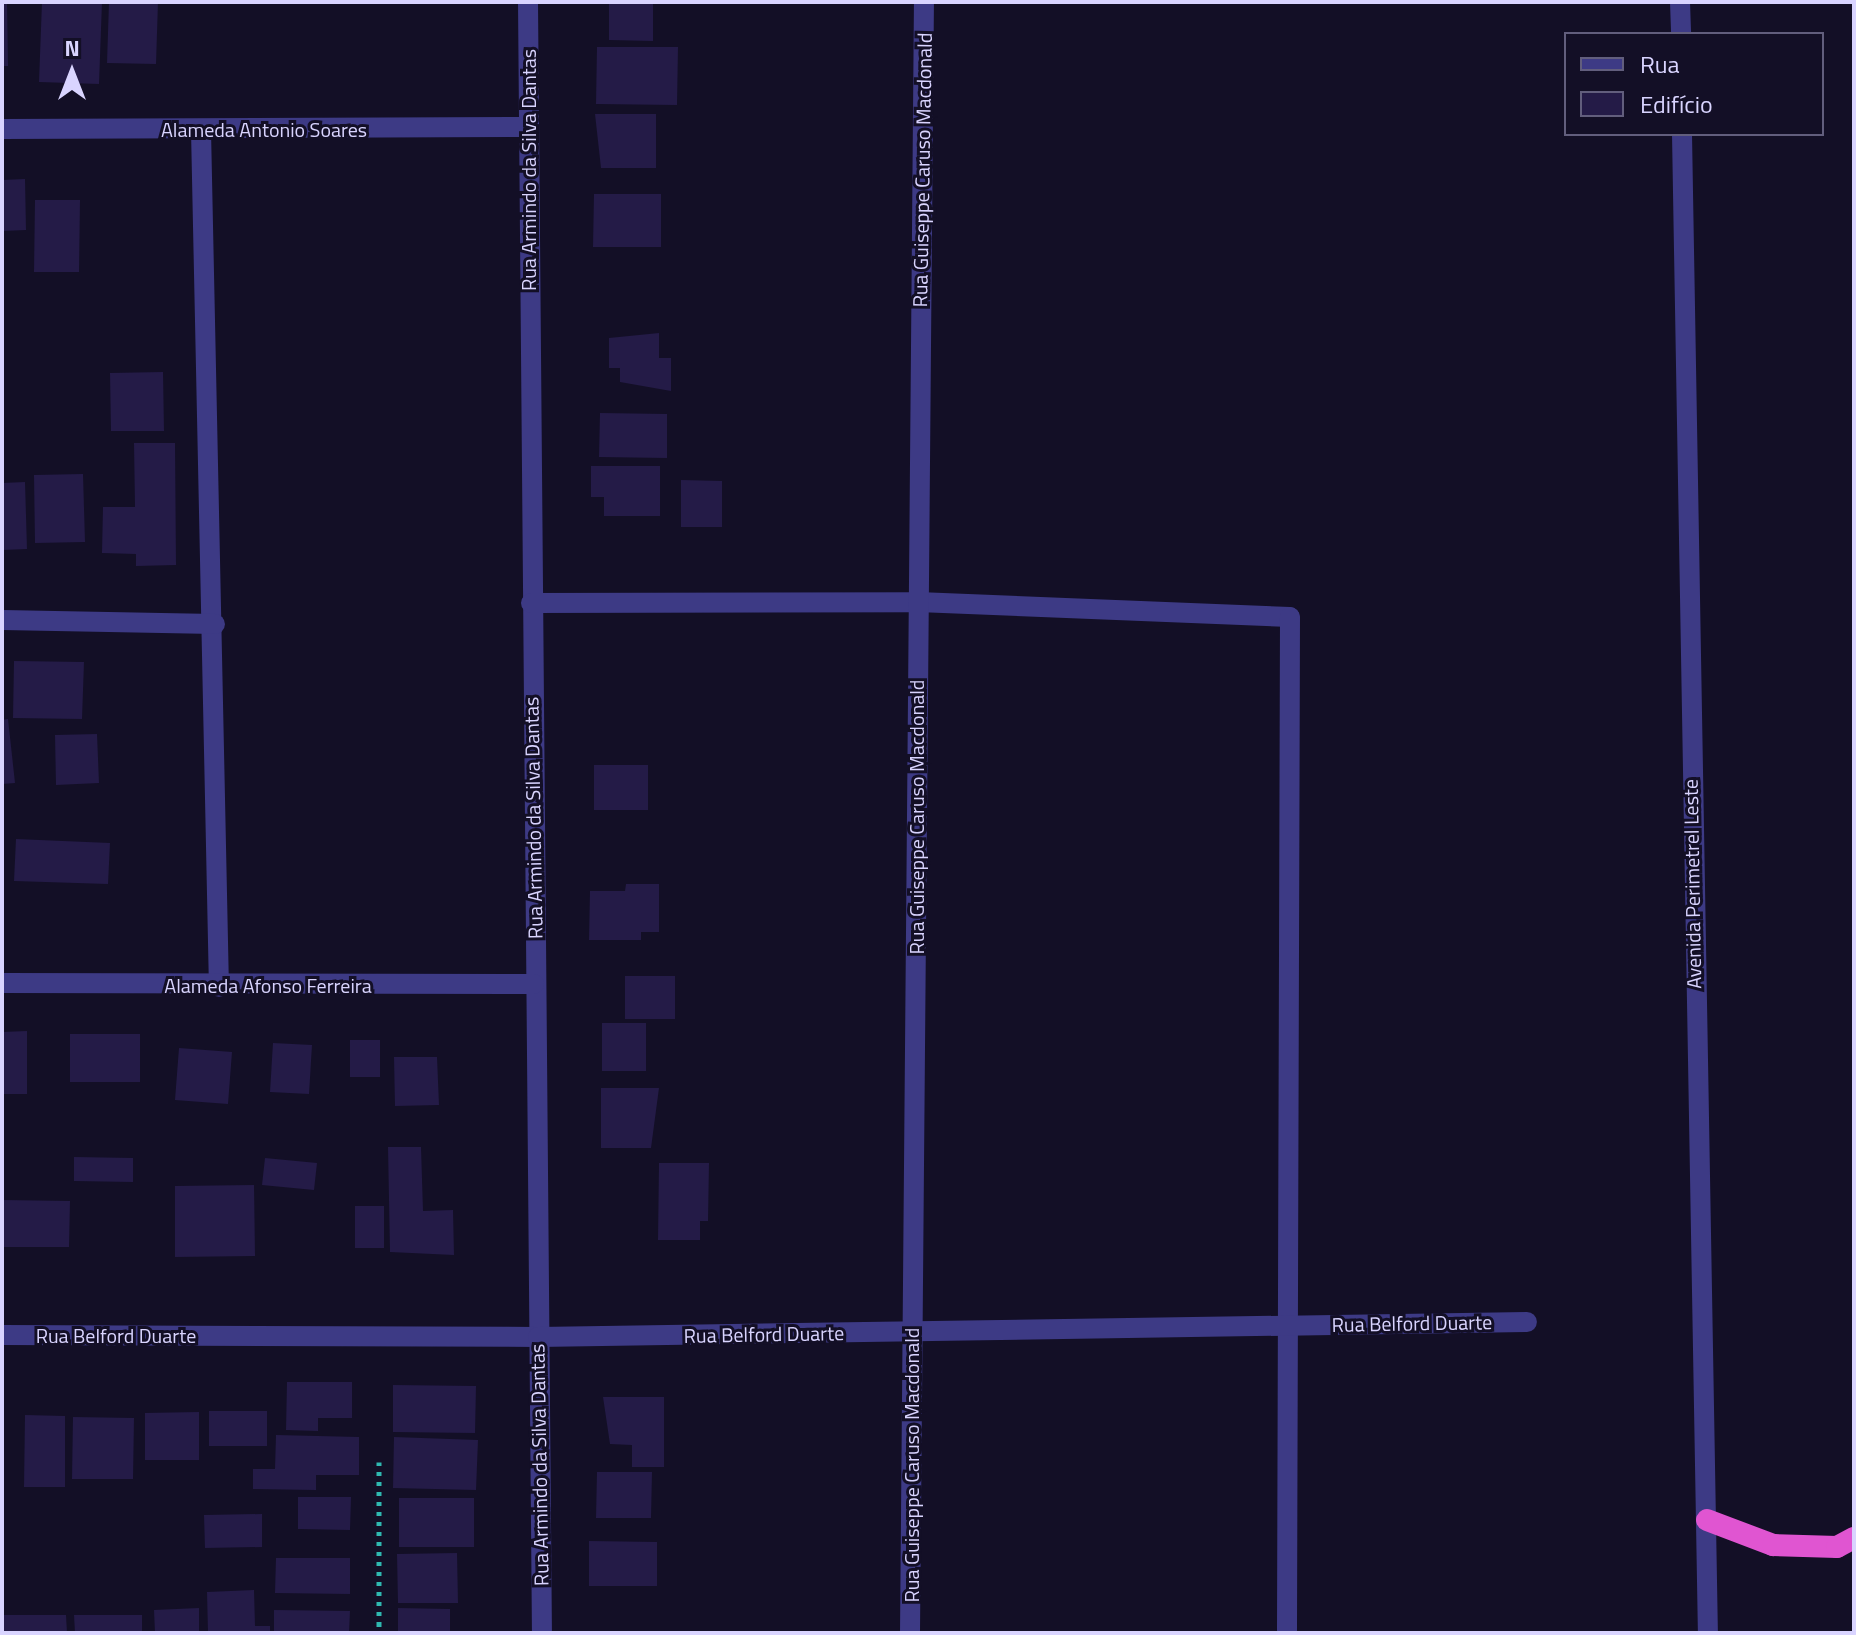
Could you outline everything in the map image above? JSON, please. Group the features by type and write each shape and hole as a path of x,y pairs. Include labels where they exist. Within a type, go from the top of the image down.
{"highway":[{"path":"1707,1520 1773,1545 1837,1547 1854,1538"}],"street":[{"name":"Rua Armindo da Silva Dantas","path":"528,2 534,984 542,1633"},
{"name":"Rua Guiseppe Caruso Macdonald","path":"910,1633 924,2"},
{"path":"1680,2 1681,32"},
{"name":"Alameda Antonio Soares","path":"2,129 527,127"},
{"path":"201,130 215,624 219,987"},
{"name":"Avenida Perimetrel Leste","path":"1682,136 1698,1305 1707,1520 1708,1633"},
{"path":"531,603 918,602 1290,617 1287,1633"},
{"path":"2,620 215,624"},
{"name":"Alameda Afonso Ferreira","path":"2,983 219,987 534,984"},
{"name":"Rua Belford Duarte","path":"2,1335 538,1337 1527,1322"}],"path":[{"path":"379,1462 379,1633"}],"building":[{"path":"2,2 7,2 8,66 2,66"},
{"path":"42,2 102,2 99,84 39,82"},
{"path":"109,2 158,2 156,64 107,63"},
{"path":"609,2 653,2 653,41 609,40"},
{"path":"597,47 678,47 677,105 596,104"},
{"path":"595,114 656,114 656,168 601,168"},
{"path":"25,179 26,230 2,231 2,180"},
{"path":"594,194 661,194 661,247 593,247"},
{"path":"35,200 80,200 79,272 34,272"},
{"path":"659,333 659,358 671,358 671,391 620,382 620,368 609,368 609,338"},
{"path":"163,372 164,431 111,431 110,373"},
{"path":"600,413 667,414 667,458 599,457"},
{"path":"134,443 175,443 176,565 136,566 136,554 102,553 103,507 135,507"},
{"path":"591,466 660,466 660,516 604,516 604,497 591,497"},
{"path":"83,474 85,542 35,543 34,475"},
{"path":"681,480 722,481 722,527 681,527"},
{"path":"25,482 27,549 2,550 2,483"},
{"path":"14,661 84,662 82,719 13,718"},
{"path":"8,719 15,783 2,784 2,720"},
{"path":"97,734 99,783 56,785 55,735"},
{"path":"594,765 648,765 648,810 594,810"},
{"path":"16,839 110,843 108,884 14,881"},
{"path":"626,884 659,884 659,932 641,932 641,940 589,940 590,891 625,891"},
{"path":"625,976 675,976 675,1019 625,1019"},
{"path":"602,1023 646,1023 646,1071 602,1071"},
{"path":"27,1031 27,1094 2,1094 2,1032"},
{"path":"70,1034 140,1034 140,1082 70,1082"},
{"path":"350,1040 380,1040 380,1077 350,1077"},
{"path":"273,1043 312,1045 309,1094 270,1092"},
{"path":"179,1048 232,1052 228,1104 175,1100"},
{"path":"394,1057 437,1057 439,1105 395,1106"},
{"path":"601,1088 659,1088 651,1148 601,1148"},
{"path":"388,1147 421,1147 423,1211 453,1210 454,1255 390,1252"},
{"path":"74,1157 133,1158 133,1182 74,1181"},
{"path":"265,1158 317,1163 314,1190 262,1185"},
{"path":"659,1163 709,1163 708,1221 700,1221 700,1240 658,1240"},
{"path":"254,1185 255,1256 175,1257 175,1186"},
{"path":"2,1200 70,1201 69,1247 2,1247"},
{"path":"355,1206 384,1206 384,1248 355,1248"},
{"path":"287,1382 352,1382 352,1418 318,1418 318,1431 286,1430"},
{"path":"393,1385 476,1386 475,1433 393,1432"},
{"path":"603,1397 664,1397 664,1467 632,1467 632,1445 610,1444"},
{"path":"209,1411 267,1411 267,1446 209,1446"},
{"path":"199,1412 199,1460 145,1460 145,1413"},
{"path":"25,1415 65,1416 65,1487 24,1487"},
{"path":"73,1417 134,1418 133,1479 72,1479"},
{"path":"276,1435 359,1437 359,1475 316,1475 316,1490 253,1489 253,1469 275,1469"},
{"path":"394,1437 478,1440 476,1490 393,1488"},
{"path":"597,1472 652,1472 651,1518 596,1518"},
{"path":"298,1497 351,1497 350,1530 298,1529"},
{"path":"399,1498 474,1498 474,1547 399,1547"},
{"path":"262,1514 262,1547 205,1548 204,1515"},
{"path":"589,1541 657,1542 657,1586 589,1586"},
{"path":"457,1553 458,1603 398,1603 397,1554"},
{"path":"276,1558 350,1558 350,1594 275,1593"},
{"path":"254,1590 255,1626 270,1626 270,1633 208,1633 207,1592"},
{"path":"199,1608 199,1633 155,1633 154,1610"},
{"path":"398,1608 450,1609 450,1633 398,1633"},
{"path":"274,1610 350,1611 349,1633 274,1633"},
{"path":"3,1615 66,1615 67,1633 3,1633"},
{"path":"74,1615 142,1615 142,1633 75,1633"}]}
